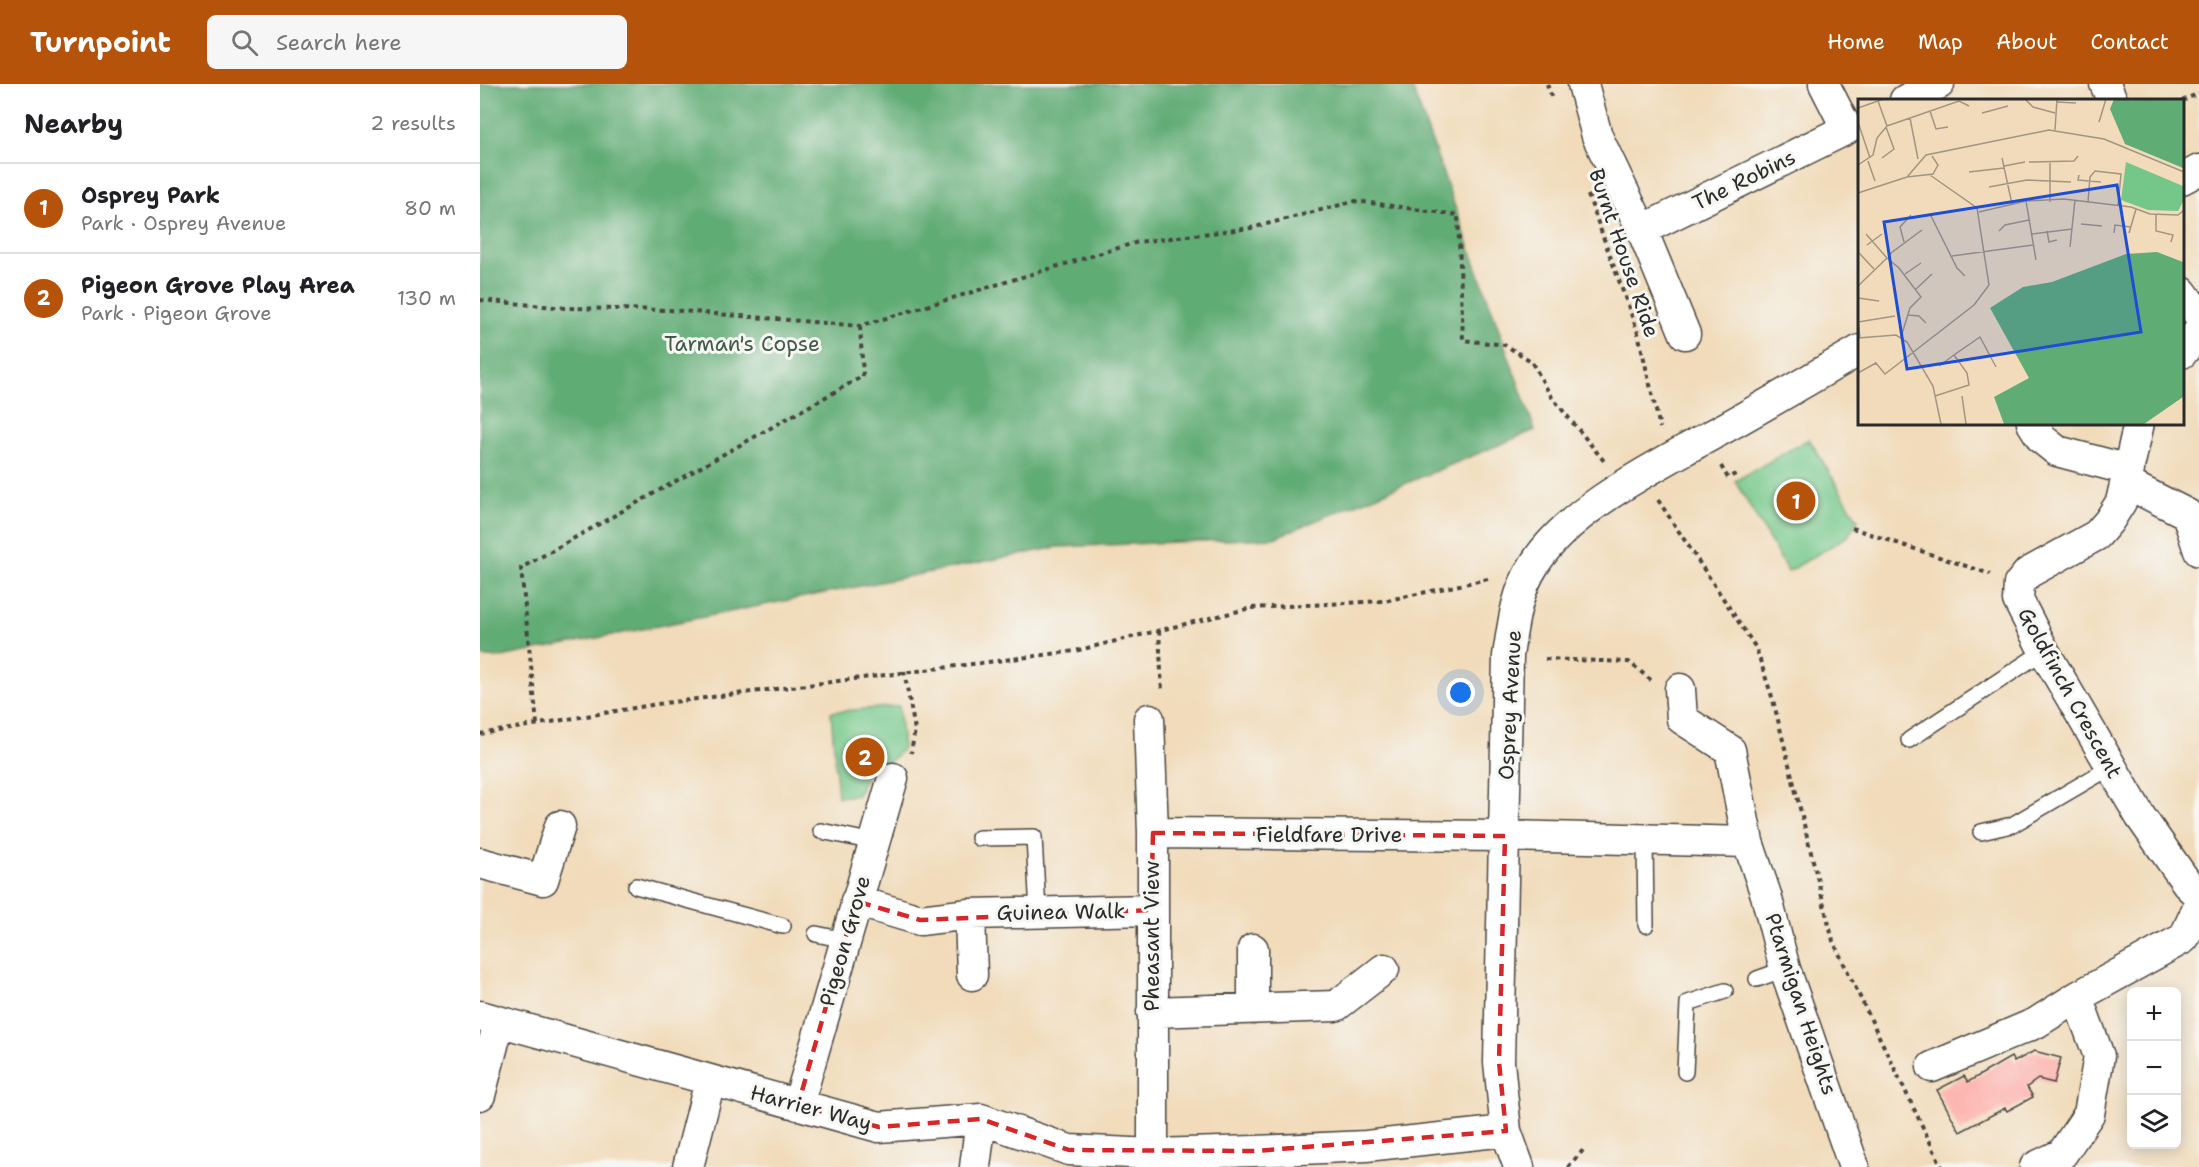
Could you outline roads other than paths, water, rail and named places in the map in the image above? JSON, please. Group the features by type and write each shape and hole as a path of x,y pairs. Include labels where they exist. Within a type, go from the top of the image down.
{"street":[{"path":"1583,84 1598,136 1642,230 1685,334"},
{"name":"The Robins","path":"1642,230 1853,125 1824,84"},
{"path":"1907,99 1939,84"},
{"path":"2105,84 2112,99"},
{"path":"2184,178 2199,170"},
{"path":"2184,295 2199,315"},
{"path":"2184,350 2199,331"},
{"name":"Osprey Avenue","path":"1519,1167 1506,1131 1500,1062 1508,656 1519,592 1535,562 1550,544 1646,470 1858,351"},
{"path":"2033,424 2042,439 2057,451 2128,476 2187,514 2199,551"},
{"name":"Goldfinch Crescent","path":"2139,424 2121,502 2097,535 2028,573 2019,584 2018,600 2044,651 2140,816 2189,886 2199,896"},
{"name":"Ptarmigan Heights","path":"1680,698 1682,719 1730,750 1748,842 1766,895 1785,969 1854,1167"},
{"name":"Pheasant View","path":"1149,718 1153,833 1151,910 1153,1154"},
{"name":"Pigeon Grove","path":"798,1105 893,778"},
{"path":"480,863 543,880 560,826"},
{"name":"Fieldfare Drive","path":"1153,833 1505,836"},
{"path":"1505,836 1748,842"},
{"name":"Guinea Walk","path":"856,901 920,920 970,914 1151,910"},
{"path":"1932,1067 2036,1023 2077,997 2184,938 2199,905"},
{"name":"Guinea Walk","path":"970,914 972,975"},
{"path":"1253,949 1253,1009"},
{"path":"1152,1012 1336,1006 1384,969"},
{"path":"2035,1167 2062,1154 2089,1114 2099,1056 2077,997"},
{"path":"480,1095 490,1019"},
{"name":"Harrier Way","path":"490,1019 879,1127 981,1119 1069,1150 1255,1159 1506,1131"},
{"path":"688,1167 710,1081"},
{"path":"975,1167 981,1119"}],"lane":[{"path":"1909,740 2044,651"},
{"path":"1981,832 2012,825 2111,767"},
{"path":"821,831 874,842"},
{"path":"979,838 1034,837 1038,913"},
{"path":"1645,839 1646,925"},
{"path":"636,886 783,926"},
{"path":"816,934 845,940"},
{"path":"1757,979 1785,969"},
{"path":"1685,1072 1688,1004 1725,991"}],"place":[{"name":"Osprey Park","path":"1796,501"},
{"name":"Pigeon Grove Play Area","path":"865,757"}],"park label":[{"name":"Tarman's Copse","path":"742,344"}]}
